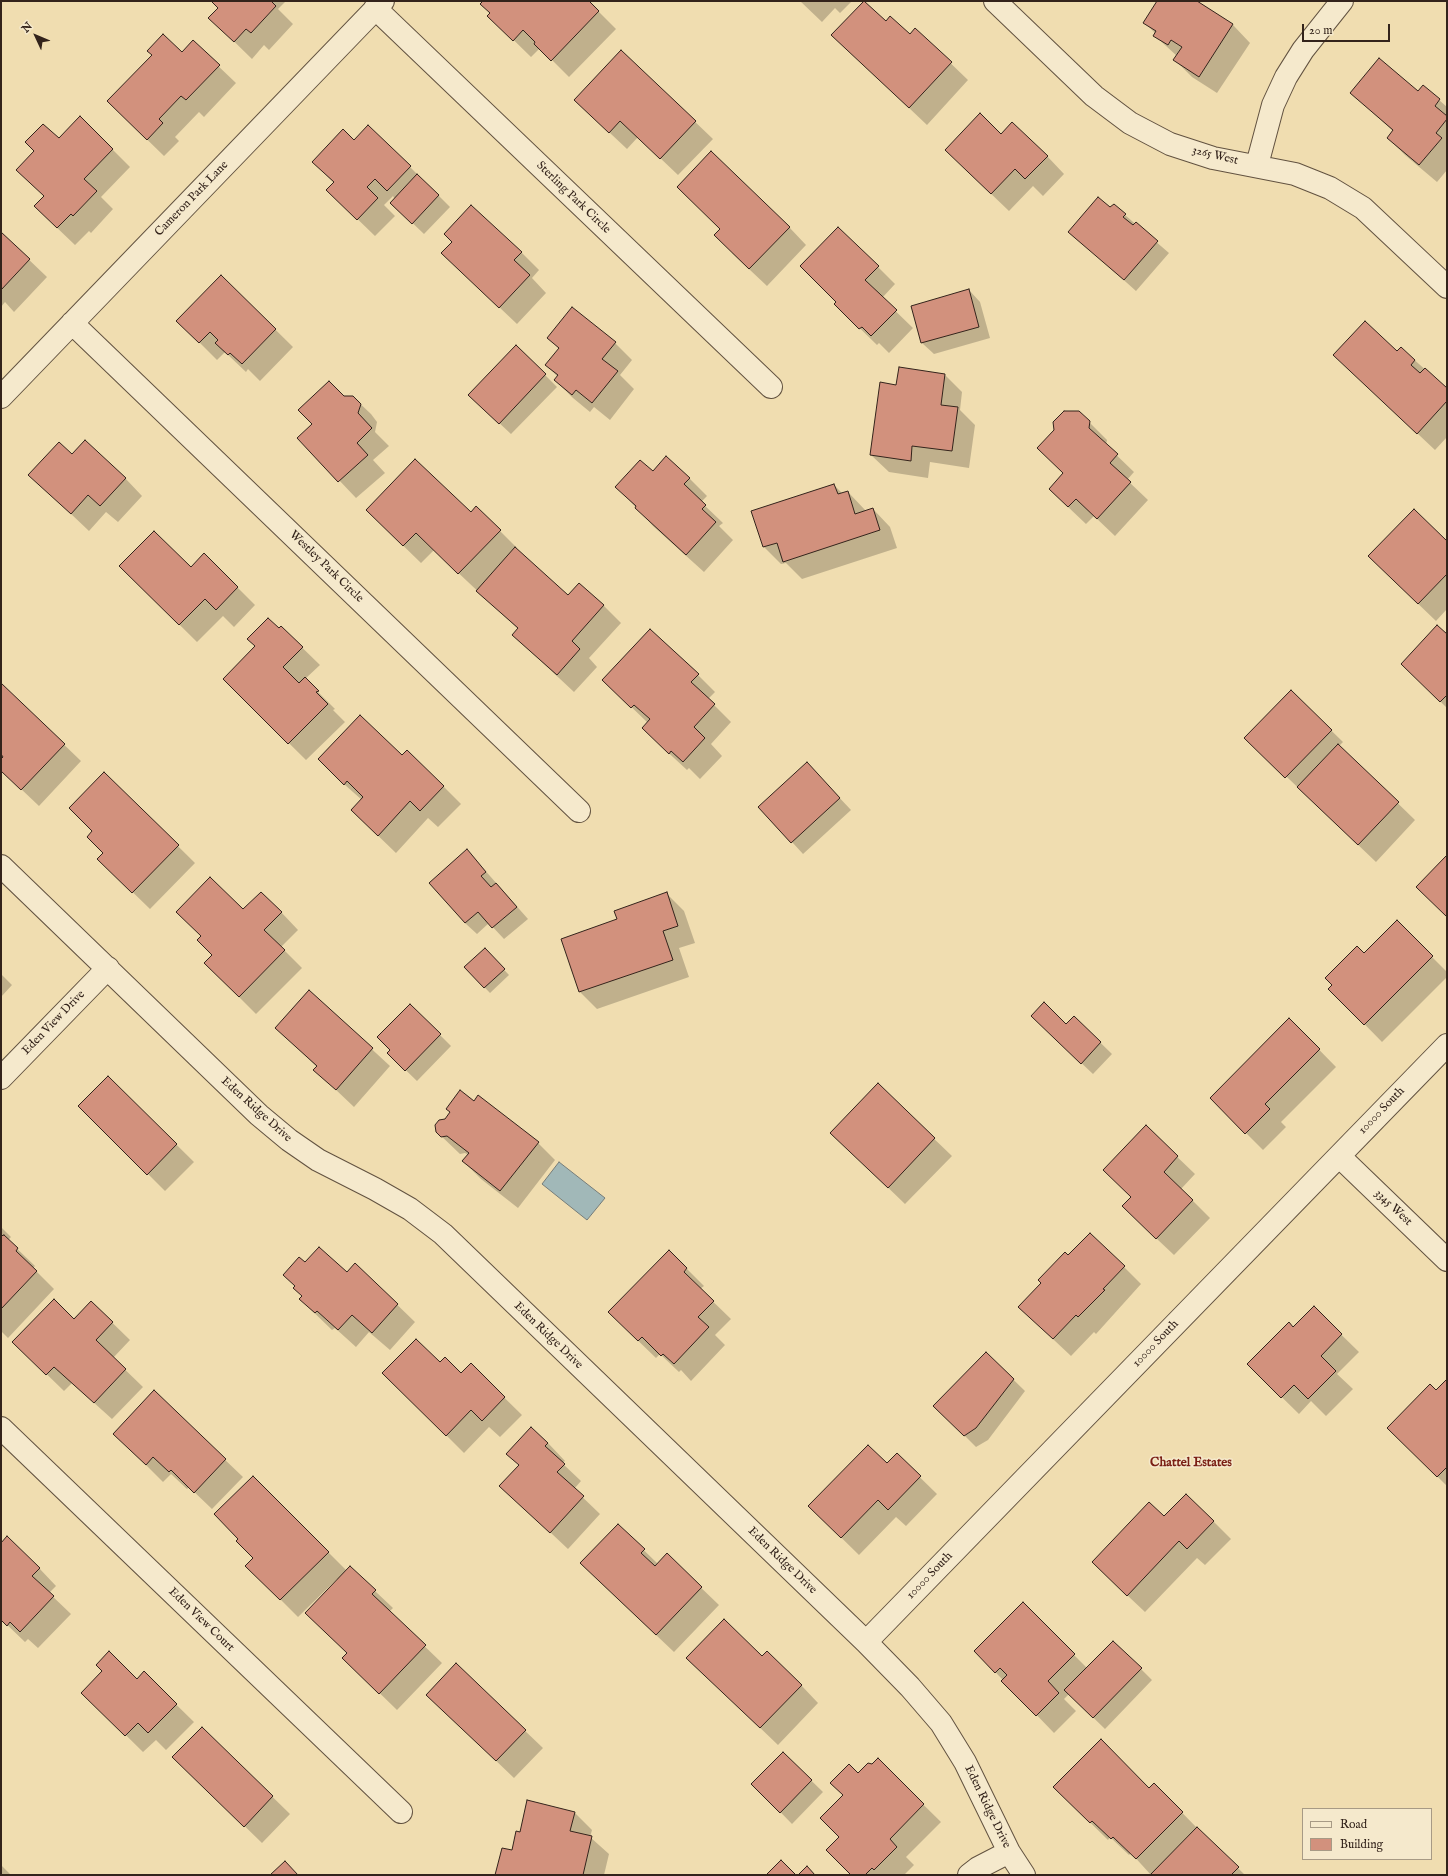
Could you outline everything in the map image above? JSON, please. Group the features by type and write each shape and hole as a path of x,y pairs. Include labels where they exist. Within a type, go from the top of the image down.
{"street":[{"name":"3265 West","path":"995,1 1094,96 1130,123 1170,144 1213,158 1257,165 1295,174 1323,186 1363,208 1447,287"},
{"path":"1257,165 1273,105 1286,77 1303,50 1342,1"},
{"name":"Cameron Park Lane","path":"1,397 379,5"},
{"name":"Sterling Park Circle","path":"379,5 771,387"},
{"name":"Westley Park Circle","path":"72,323 579,811"},
{"name":"Eden Ridge Drive","path":"1,866 259,1115 289,1140 318,1160 376,1189 410,1209 443,1234 866,1642 910,1687 941,1723 965,1762 1009,1852 1024,1875"},
{"name":"Eden View Drive","path":"1,1078 108,968"},
{"name":"10000 South","path":"866,1642 1447,1045"},
{"name":"3345 West","path":"1339,1156 1447,1260"},
{"name":"Eden View Court","path":"1,1428 401,1812"},
{"path":"970,1875 978,1868 1009,1852"}],"water":[{"path":"559,1162 605,1198 587,1220 542,1184"}],"building":[{"path":"211,1 271,1 276,6 251,33 246,29 234,42 208,18 218,8"},
{"path":"483,1 589,1 599,11 551,61 534,44 535,42 523,30 513,41 487,16 490,13 480,4"},
{"path":"864,1 886,21 890,16 910,34 915,28 952,62 909,108 831,35"},
{"path":"1157,1 1197,1 1233,24 1199,77 1173,60 1182,47 1171,40 1168,45 1153,36 1156,31 1143,23"},
{"path":"163,34 182,52 193,40 220,65 186,100 181,96 159,119 163,123 147,140 107,101 152,55 147,51"},
{"path":"621,50 696,121 660,159 620,121 609,133 574,100"},
{"path":"1379,58 1418,91 1423,85 1440,99 1435,106 1447,116 1447,119 1436,133 1442,138 1419,165 1387,138 1393,130 1350,93"},
{"path":"980,113 1001,134 1012,122 1048,156 1025,179 1015,169 991,194 945,150"},
{"path":"80,116 113,149 84,179 97,191 73,216 71,214 57,228 34,206 44,196 16,170 34,151 25,142 43,124 59,138"},
{"path":"368,125 411,166 387,191 375,179 367,187 378,198 357,220 326,190 334,182 312,162 343,129 354,140"},
{"path":"711,151 790,227 749,269 714,235 720,229 677,187"},
{"path":"417,174 439,195 412,224 390,203"},
{"path":"1098,197 1110,207 1114,204 1126,214 1123,217 1133,225 1136,222 1158,241 1124,280 1068,232"},
{"path":"471,205 522,252 514,260 530,275 499,308 441,253 452,242 444,234"},
{"path":"838,227 879,266 865,280 897,310 871,336 862,327 859,329 834,304 836,302 800,266"},
{"path":"1,232 30,259 1,290"},
{"path":"221,275 276,329 242,364 230,353 228,355 215,343 218,340 210,332 199,343 176,321"},
{"path":"969,289 979,327 921,343 911,306"},
{"path":"572,307 616,342 602,359 618,371 592,403 576,390 572,395 554,380 558,375 545,365 559,348 547,338"},
{"path":"1365,321 1397,351 1401,347 1415,360 1411,365 1420,373 1425,368 1447,388 1447,401 1417,434 1333,355"},
{"path":"516,345 546,374 499,424 468,395"},
{"path":"899,367 945,374 941,405 958,407 952,451 912,446 911,461 870,455 880,382 896,385"},
{"path":"329,381 344,396 353,396 361,404 358,413 372,428 357,443 368,455 338,482 297,438 312,424 298,410"},
{"path":"1064,411 1079,411 1090,421 1089,428 1118,454 1110,463 1131,482 1097,519 1076,499 1068,507 1049,489 1063,473 1037,448 1054,430 1053,422"},
{"path":"85,440 126,478 100,506 88,495 71,514 28,475 59,442 72,454"},
{"path":"666,456 690,478 684,484 706,505 702,509 716,522 686,555 635,508 636,506 615,487 640,460 653,471"},
{"path":"415,459 471,512 476,506 501,530 458,574 416,533 403,546 366,510"},
{"path":"834,484 838,494 848,491 855,514 873,508 880,530 783,562 777,543 763,547 751,511"},
{"path":"1414,509 1447,541 1447,574 1418,604 1368,556"},
{"path":"154,531 191,567 204,553 238,587 216,610 205,599 179,625 119,566"},
{"path":"515,547 568,595 579,583 604,605 572,641 580,649 557,675 512,635 518,628 476,591"},
{"path":"268,618 279,628 281,626 303,647 283,667 299,683 305,677 319,691 316,692 328,704 288,744 223,679 255,646 247,639"},
{"path":"1437,625 1447,634 1447,695 1440,702 1401,664"},
{"path":"650,629 699,674 691,682 715,704 694,727 705,738 683,762 671,751 669,754 642,728 650,719 634,705 631,708 602,680"},
{"path":"1,683 65,744 21,790 1,771 1,759 3,757 1,754"},
{"path":"1291,690 1332,730 1285,778 1244,738"},
{"path":"360,715 402,755 407,750 444,786 420,811 410,801 378,836 351,810 363,797 347,781 344,785 318,759"},
{"path":"1338,744 1399,802 1358,845 1297,787"},
{"path":"807,762 840,798 791,843 758,807"},
{"path":"104,772 179,845 132,893 97,859 103,853 87,837 92,831 69,808"},
{"path":"467,849 486,872 481,876 491,887 496,883 517,907 492,928 478,912 465,923 429,883"},
{"path":"1447,855 1447,917 1416,887"},
{"path":"210,877 243,909 261,892 282,912 264,930 285,950 239,997 204,963 212,955 197,940 201,936 176,912"},
{"path":"667,892 678,926 663,931 673,960 579,992 561,939 617,919 614,911"},
{"path":"1397,920 1433,956 1364,1025 1328,989 1332,985 1325,978 1357,946 1364,953"},
{"path":"485,948 505,969 484,988 464,967"},
{"path":"309,990 373,1048 336,1090 313,1070 317,1066 275,1028"},
{"path":"1044,1002 1066,1024 1074,1016 1101,1042 1081,1064 1031,1016"},
{"path":"410,1004 441,1034 405,1071 387,1053 390,1050 377,1037"},
{"path":"1289,1018 1320,1049 1265,1104 1270,1109 1245,1134 1210,1098"},
{"path":"108,1076 177,1144 147,1175 78,1106"},
{"path":"878,1083 935,1138 888,1188 830,1133"},
{"path":"460,1090 474,1101 478,1095 539,1142 500,1191 462,1161 469,1153 447,1136 441,1137 436,1132 435,1125 439,1120 445,1119 450,1112 446,1109"},
{"path":"1146,1125 1178,1156 1164,1172 1193,1200 1156,1239 1122,1206 1131,1197 1103,1170"},
{"path":"1090,1233 1125,1266 1103,1289 1105,1290 1078,1317 1076,1315 1053,1339 1018,1307 1041,1283 1038,1280 1065,1252 1068,1255"},
{"path":"4,1235 18,1248 16,1251 37,1271 1,1309 1,1236"},
{"path":"319,1247 347,1272 355,1263 398,1304 372,1333 352,1315 338,1330 317,1311 315,1313 299,1299 302,1296 293,1288 295,1286 283,1275 299,1257 305,1262"},
{"path":"669,1250 687,1268 684,1272 714,1301 698,1317 709,1327 674,1364 663,1354 661,1356 642,1337 638,1341 608,1312"},
{"path":"54,1299 74,1319 91,1301 113,1322 96,1340 126,1369 94,1403 54,1367 46,1375 12,1342"},
{"path":"1314,1306 1342,1334 1321,1356 1336,1371 1308,1399 1294,1385 1281,1398 1247,1364 1289,1322 1293,1327"},
{"path":"416,1339 440,1362 445,1357 461,1373 471,1363 505,1397 482,1421 471,1410 446,1436 382,1373"},
{"path":"986,1352 1014,1379 976,1428 964,1436 933,1406"},
{"path":"1447,1379 1447,1467 1437,1477 1387,1428 1430,1384 1436,1390"},
{"path":"154,1390 226,1459 194,1493 171,1470 169,1472 153,1457 146,1465 113,1434"},
{"path":"531,1427 548,1443 545,1446 565,1464 557,1472 584,1496 550,1533 499,1486 519,1465 506,1454"},
{"path":"868,1445 887,1463 897,1453 921,1476 888,1510 878,1500 841,1538 808,1506"},
{"path":"253,1476 329,1552 280,1600 245,1566 253,1558 236,1541 238,1539 214,1514"},
{"path":"1186,1494 1214,1521 1187,1549 1179,1541 1127,1596 1092,1562 1149,1502 1164,1516"},
{"path":"618,1524 645,1549 641,1553 655,1566 667,1553 702,1587 656,1635 580,1563"},
{"path":"7,1536 40,1568 32,1576 54,1596 20,1632 10,1622 7,1626 1,1620 1,1543"},
{"path":"350,1566 376,1590 372,1594 426,1645 379,1694 342,1658 347,1653 305,1613"},
{"path":"1023,1602 1075,1654 1048,1681 1059,1693 1036,1716 1001,1681 1007,1675 1000,1668 995,1673 974,1651"},
{"path":"724,1619 762,1656 767,1651 802,1685 760,1728 686,1658"},
{"path":"1113,1641 1142,1668 1093,1718 1064,1690"},
{"path":"109,1651 137,1679 144,1671 177,1704 148,1733 138,1723 125,1736 81,1693 102,1671 96,1665"},
{"path":"456,1663 526,1730 496,1761 426,1695"},
{"path":"202,1727 273,1796 244,1827 172,1757"},
{"path":"1101,1739 1149,1788 1154,1783 1183,1812 1136,1859 1113,1837 1111,1839 1092,1821 1090,1823 1053,1787"},
{"path":"783,1752 812,1780 780,1813 751,1784"},
{"path":"878,1758 924,1804 890,1839 897,1847 874,1870 872,1868 865,1875 851,1875 826,1850 839,1837 820,1818 843,1795 830,1783 849,1764 858,1773 868,1763 872,1764"},
{"path":"527,1800 575,1812 570,1831 592,1836 583,1875 495,1875 502,1848 512,1850 516,1831 520,1832"},
{"path":"1197,1827 1239,1867 1231,1875 1150,1875"},
{"path":"781,1860 796,1875 766,1875"},
{"path":"285,1861 298,1875 270,1875"},
{"path":"807,1866 815,1875 798,1875"}],"district":[{"name":"Chattel Estates","path":"1191,1463"}]}
